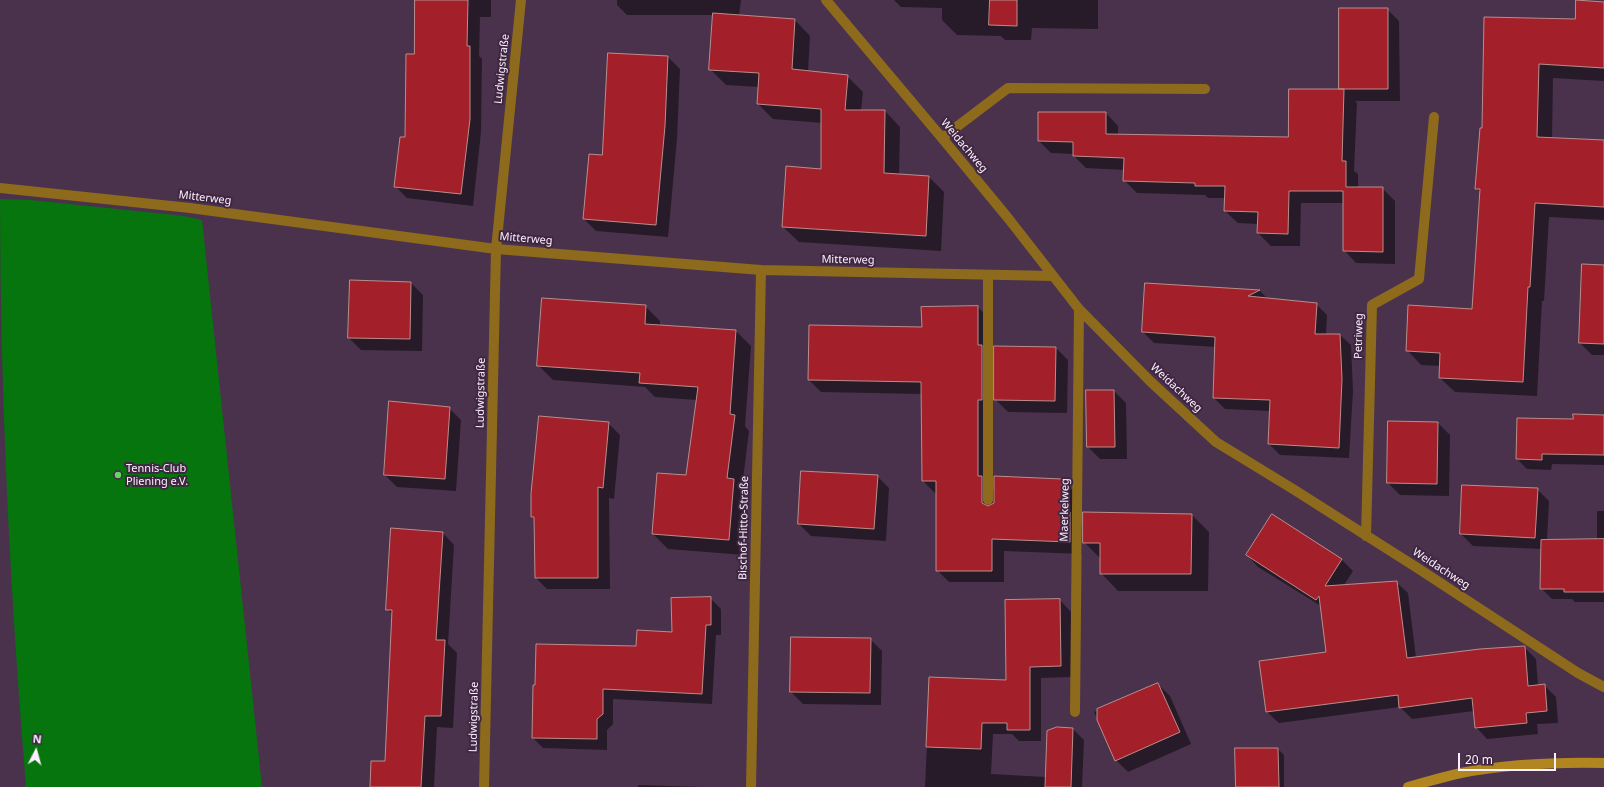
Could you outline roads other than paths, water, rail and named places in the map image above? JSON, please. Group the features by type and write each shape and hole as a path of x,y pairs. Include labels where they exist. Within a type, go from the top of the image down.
{"main road":[{"path":"1408,787 1460,773 1492,768 1535,764 1604,763"}],"street":[{"name":"Ludwigstraße","path":"484,787 496,249 521,0"},
{"name":"Weidachweg","path":"826,0 1008,218 1080,309 1151,382 1216,442 1366,536 1578,673 1604,687"},
{"path":"942,138 1008,88 1205,89"},
{"name":"Petriweg","path":"1366,536 1372,306 1419,278 1434,117"},
{"name":"Mitterweg","path":"0,188 190,208 496,249 761,270 1053,276"},
{"name":"Bischof-Hitto-Straße","path":"751,787 761,270"},
{"path":"988,274 988,500"},
{"name":"Maerkelweg","path":"1075,712 1080,309"}],"place":[{"name":"Tennis-Club Pliening e.V.","path":"118,475"}]}
